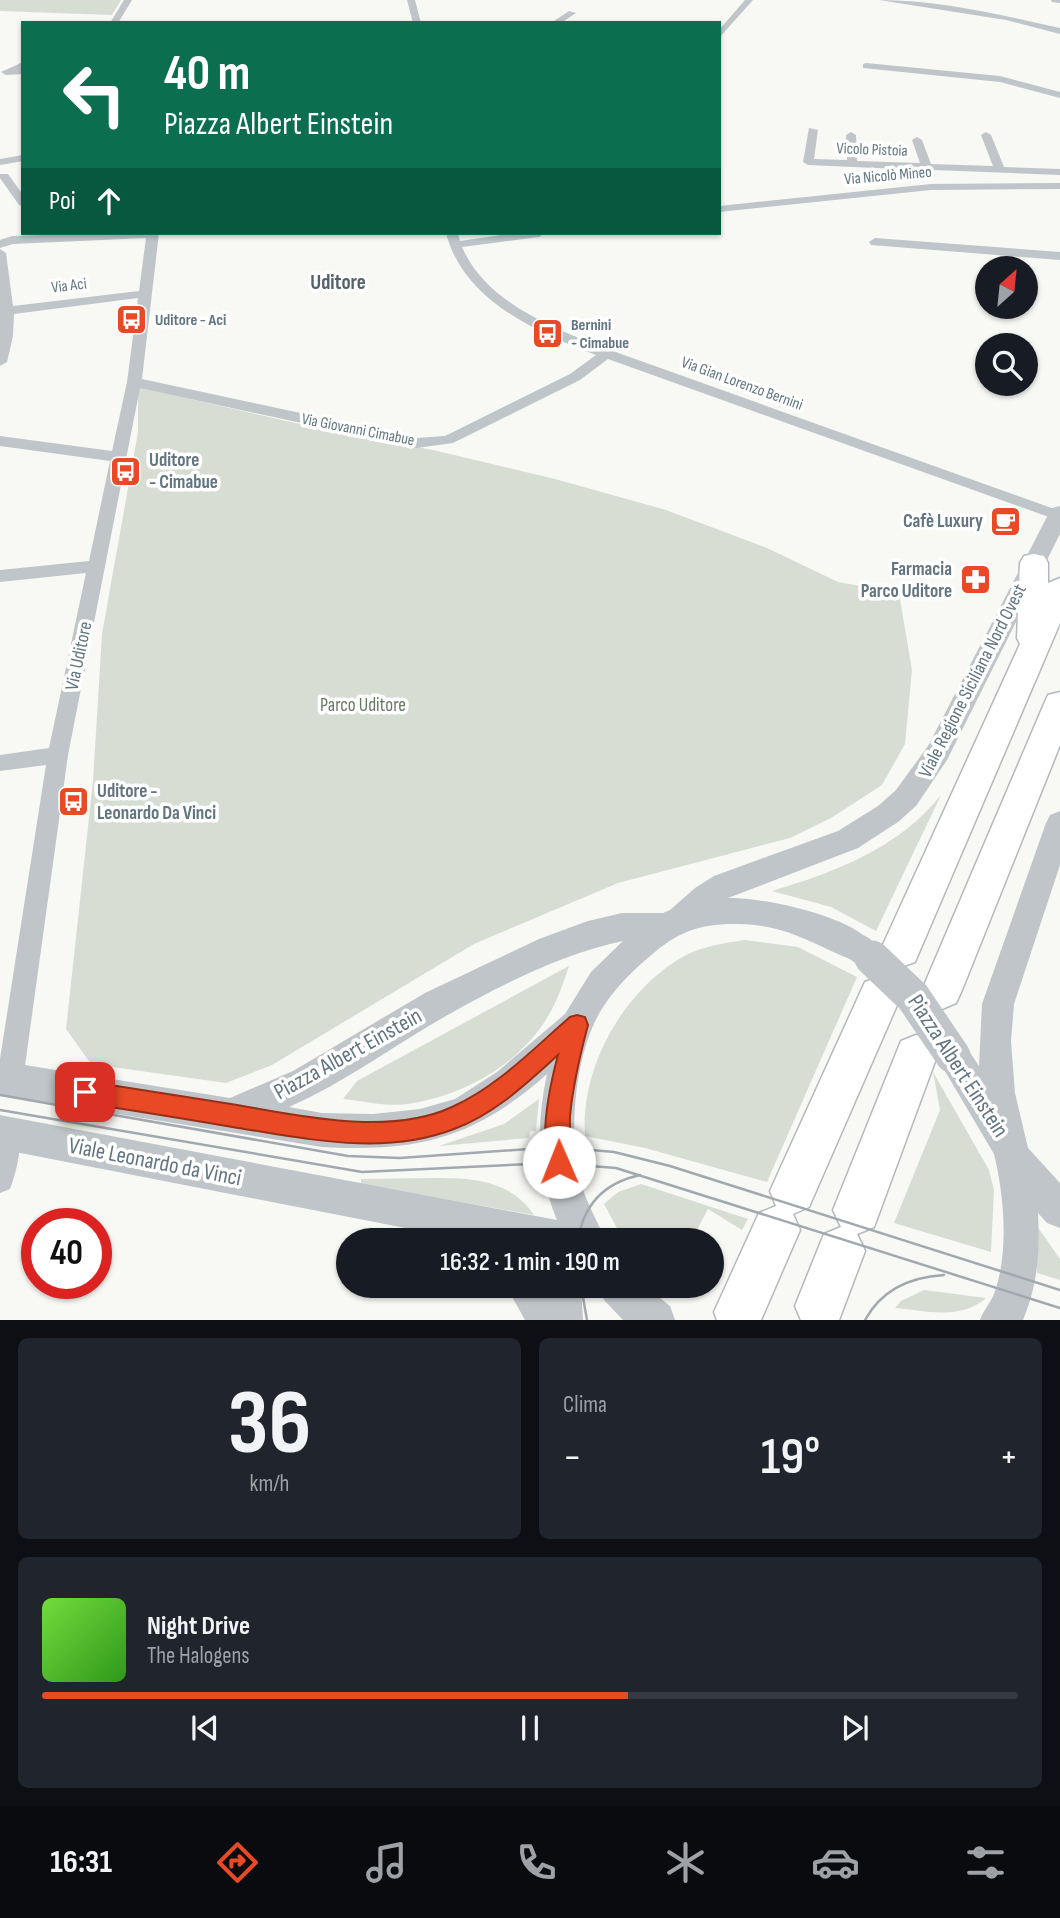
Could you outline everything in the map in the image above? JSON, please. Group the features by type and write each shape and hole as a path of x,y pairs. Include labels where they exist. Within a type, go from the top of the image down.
{"main road":[{"path":"1031,653 1034,562"},
{"name":"Viale Regione Siciliana Nord Ovest","path":"901,949 1060,588"},
{"path":"942,990 1060,704"},
{"path":"739,1312 880,996"},
{"path":"820,1306 849,1230 935,1056"}],"street":[{"path":"115,21 128,0"},
{"path":"411,0 416,21"},
{"path":"721,34 750,0"},
{"path":"883,0 1006,18 1060,31"},
{"path":"558,21 572,13"},
{"path":"3,72 21,66"},
{"path":"866,66 1000,79 1060,95"},
{"path":"3,72 21,71"},
{"name":"Vicolo Pistoia","path":"813,130 808,162 1060,172"},
{"path":"851,135 852,165"},
{"path":"986,135 1000,170"},
{"path":"917,140 925,167 936,187"},
{"path":"21,158 1,162 2,181 21,201"},
{"name":"Via Nicolò Mineo","path":"721,209 936,187 1060,186"},
{"path":"0,231 21,228"},
{"path":"0,362 4,351 4,311 0,253 6,242 21,230"},
{"path":"6,242 135,235"},
{"name":"Via Uditore","path":"5,1079 58,755 134,382 143,294 153,235"},
{"path":"453,239 510,235"},
{"name":"Via Gian Lorenzo Bernini","path":"453,239 459,257 480,284 511,309 555,333 606,354 1059,515"},
{"path":"875,242 1060,256"},
{"name":"Via Aci","path":"4,311 143,294"},
{"name":"Via Giovanni Cimabue","path":"134,382 417,443 448,440 575,377 606,354"},
{"path":"0,441 118,457"},
{"name":"Viale Regione Siciliana Nord Ovest","path":"673,923 709,894 731,883 851,839 904,802 923,779 937,754 1059,515"},
{"path":"0,576 97,566"},
{"path":"0,763 58,755"},
{"path":"1060,823 998,1004 993,1032 997,1098 1012,1154 1060,1210"},
{"name":"Piazza Albert Einstein","path":"231,1116 305,1083 436,1004 550,949 588,935 622,927 673,923 711,913 761,913 805,922 860,949 890,971 911,992 927,1012 935,1056 1012,1154 1020,1226 1017,1276 1012,1306 999,1320"},
{"name":"Piazza Albert Einstein","path":"580,1228 565,1192 559,1162 558,1131 563,1079 577,1025 608,974 626,956 673,923"},
{"name":"Piazza Albert Einstein","path":"231,1116 322,1130 376,1133 416,1129 452,1119 478,1106 509,1084 577,1025"},
{"path":"5,1079 231,1116"},
{"path":"0,1179 4,1132"},
{"name":"Viale Leonardo da Vinci","path":"4,1132 309,1192"},
{"name":"Piazza Albert Einstein","path":"309,1192 503,1228"},
{"path":"564,1228 565,1192"},
{"path":"432,1214 462,1228"},
{"path":"533,1298 548,1320"},
{"path":"562,1298 563,1320"},
{"path":"630,1298 656,1320"}],"green space":[{"path":"0,0 121,0 112,15 0,11"},
{"name":"Parco Uditore","path":"138,387 555,479 666,510 767,548 838,582 899,593 912,670 905,744 882,785 831,818 790,838 618,883 474,944 272,1065 226,1083 91,1064 66,1029 93,781 102,634 138,432"},
{"path":"941,795 876,931 831,907 772,891 842,866 886,844 924,814"},
{"path":"744,940 798,947 857,977 767,1182 645,1148 585,1136 585,1109 590,1083 611,1032 626,1008 664,969 686,955 707,947"},
{"path":"569,966 558,997 545,1022 514,1057 495,1071 452,1092 407,1104 343,1099 357,1081"},
{"path":"933,1072 989,1170 994,1190 991,1252 894,1223 940,1110"},
{"path":"539,1099 536,1131 530,1131 529,1138 439,1146 504,1124"},
{"path":"361,1179 475,1180 501,1187 524,1203 534,1215 361,1184"},
{"path":"641,1184 748,1219 742,1230 708,1209 698,1228 617,1228 604,1204 618,1192"},
{"path":"1037,1226 1060,1259 1060,1280 1037,1273"},
{"path":"924,1290 986,1298 976,1305 955,1312 895,1308 901,1301"}],"tram line":[{"path":"0,1095 348,1156 400,1158 558,1147 614,1152 670,1166 1060,1290"},
{"path":"0,1110 362,1172 552,1163 616,1168 639,1175"},
{"path":"581,1228 590,1206 597,1198 616,1184 639,1175"},
{"path":"639,1175 1060,1308"},
{"path":"865,1320 880,1300 898,1287 920,1279 944,1275"},
{"path":"583,1298 587,1320"}],"place":[{"name":"Uditore - Aci","path":"132,320"},
{"name":"Bernini - Cimabue","path":"548,334"},
{"name":"Uditore - Cimabue","path":"126,471"},
{"name":"Cafè Luxury","path":"1006,521"},
{"name":"Farmacia Parco Uditore","path":"975,580"},
{"name":"Uditore - Leonardo Da Vinci","path":"74,802"}],"district":[{"name":"Uditore","path":"338,282"}],"route":[{"path":"85,1092 322,1130 376,1133 416,1129 452,1119 478,1106 509,1084 538,1056 577,1025 563,1079 558,1131 559,1162"}]}
